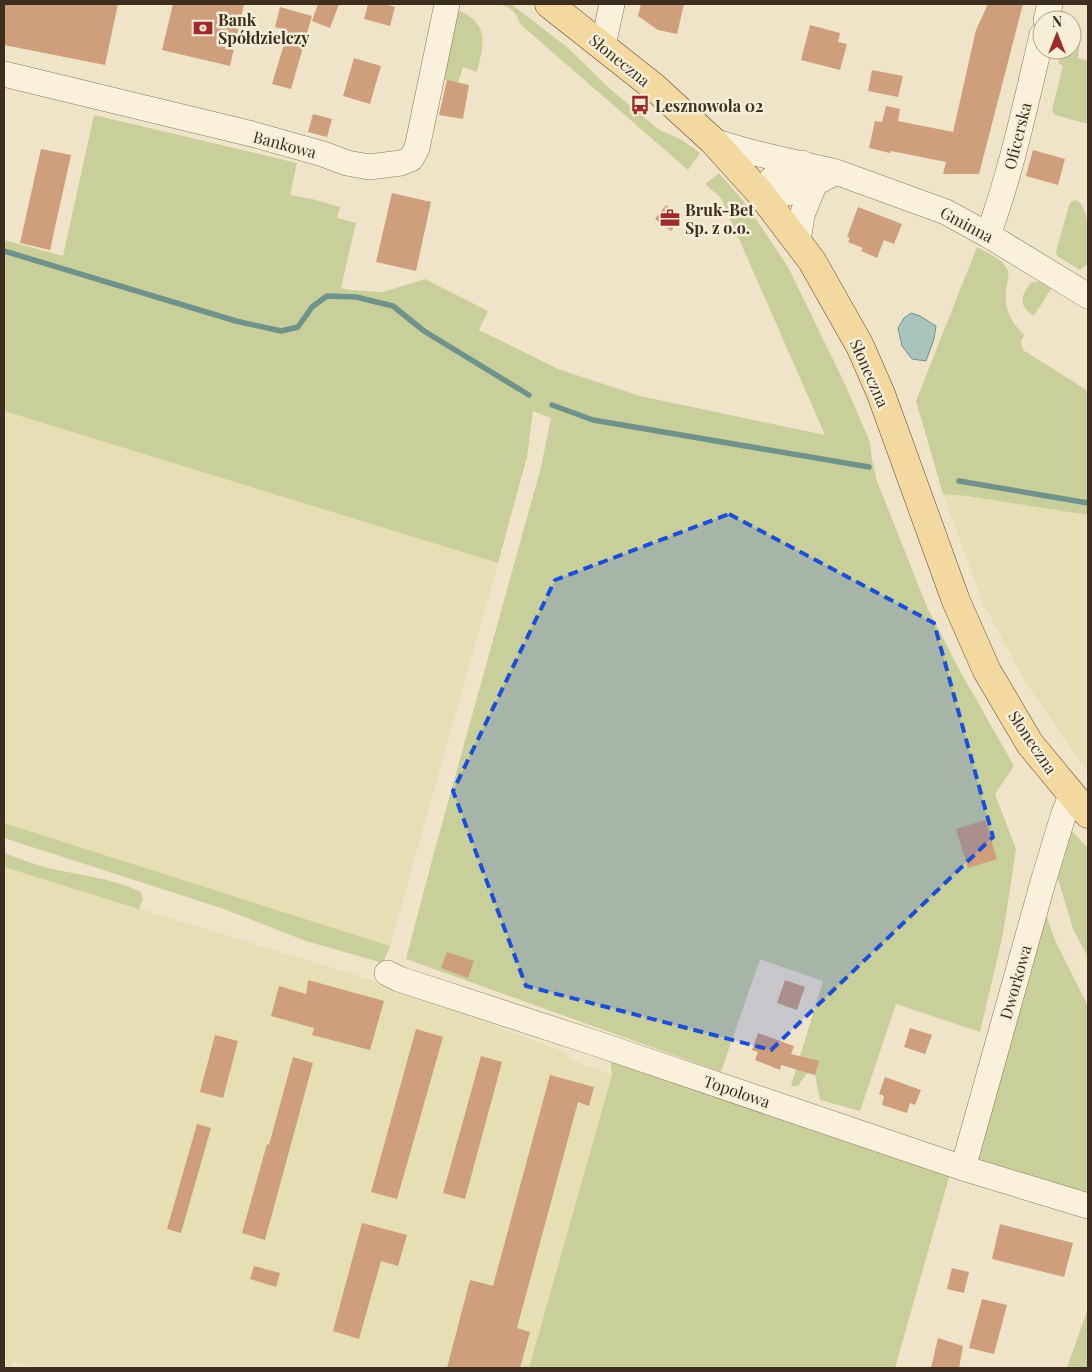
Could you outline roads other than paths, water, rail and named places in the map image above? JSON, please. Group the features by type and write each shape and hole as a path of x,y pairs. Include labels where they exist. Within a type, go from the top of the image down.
{"main road":[{"name":"Słoneczna","path":"549,4 654,87 713,141 761,194 812,261 860,346 881,394 956,601 987,671 1030,744 1080,805"}],"street":[{"name":"Bankowa","path":"4,74 252,134 323,154 347,163 369,167 401,164 410,159 417,148 447,4"},
{"path":"603,46 612,4"},
{"name":"Oficerska","path":"988,235 998,208 1019,132 1036,60"},
{"name":"Gminna","path":"713,141 820,172 946,212 988,235 1088,296"},
{"path":"761,194 768,182 779,174 820,172 802,215 798,241"},
{"name":"Dworkowa","path":"963,1168 1064,813 1080,805"},
{"name":"Topolowa","path":"387,973 963,1168 1088,1206"}],"water":[{"path":"911,313 936,326 934,339 926,361 912,359 902,346 898,328 904,318"}],"waterway":[{"path":"4,251 236,321 281,331 298,327 312,307 327,296 356,297 393,306 424,331 529,395"},
{"path":"552,405 593,420 869,467"},
{"path":"959,481 1088,503"}],"place":[{"name":"Bank Spółdzielczy","path":"203,28"},
{"name":"Lesznowola 02","path":"640,105"},
{"name":"Bruk-Bet Sp. z o.o.","path":"670,218"}]}
